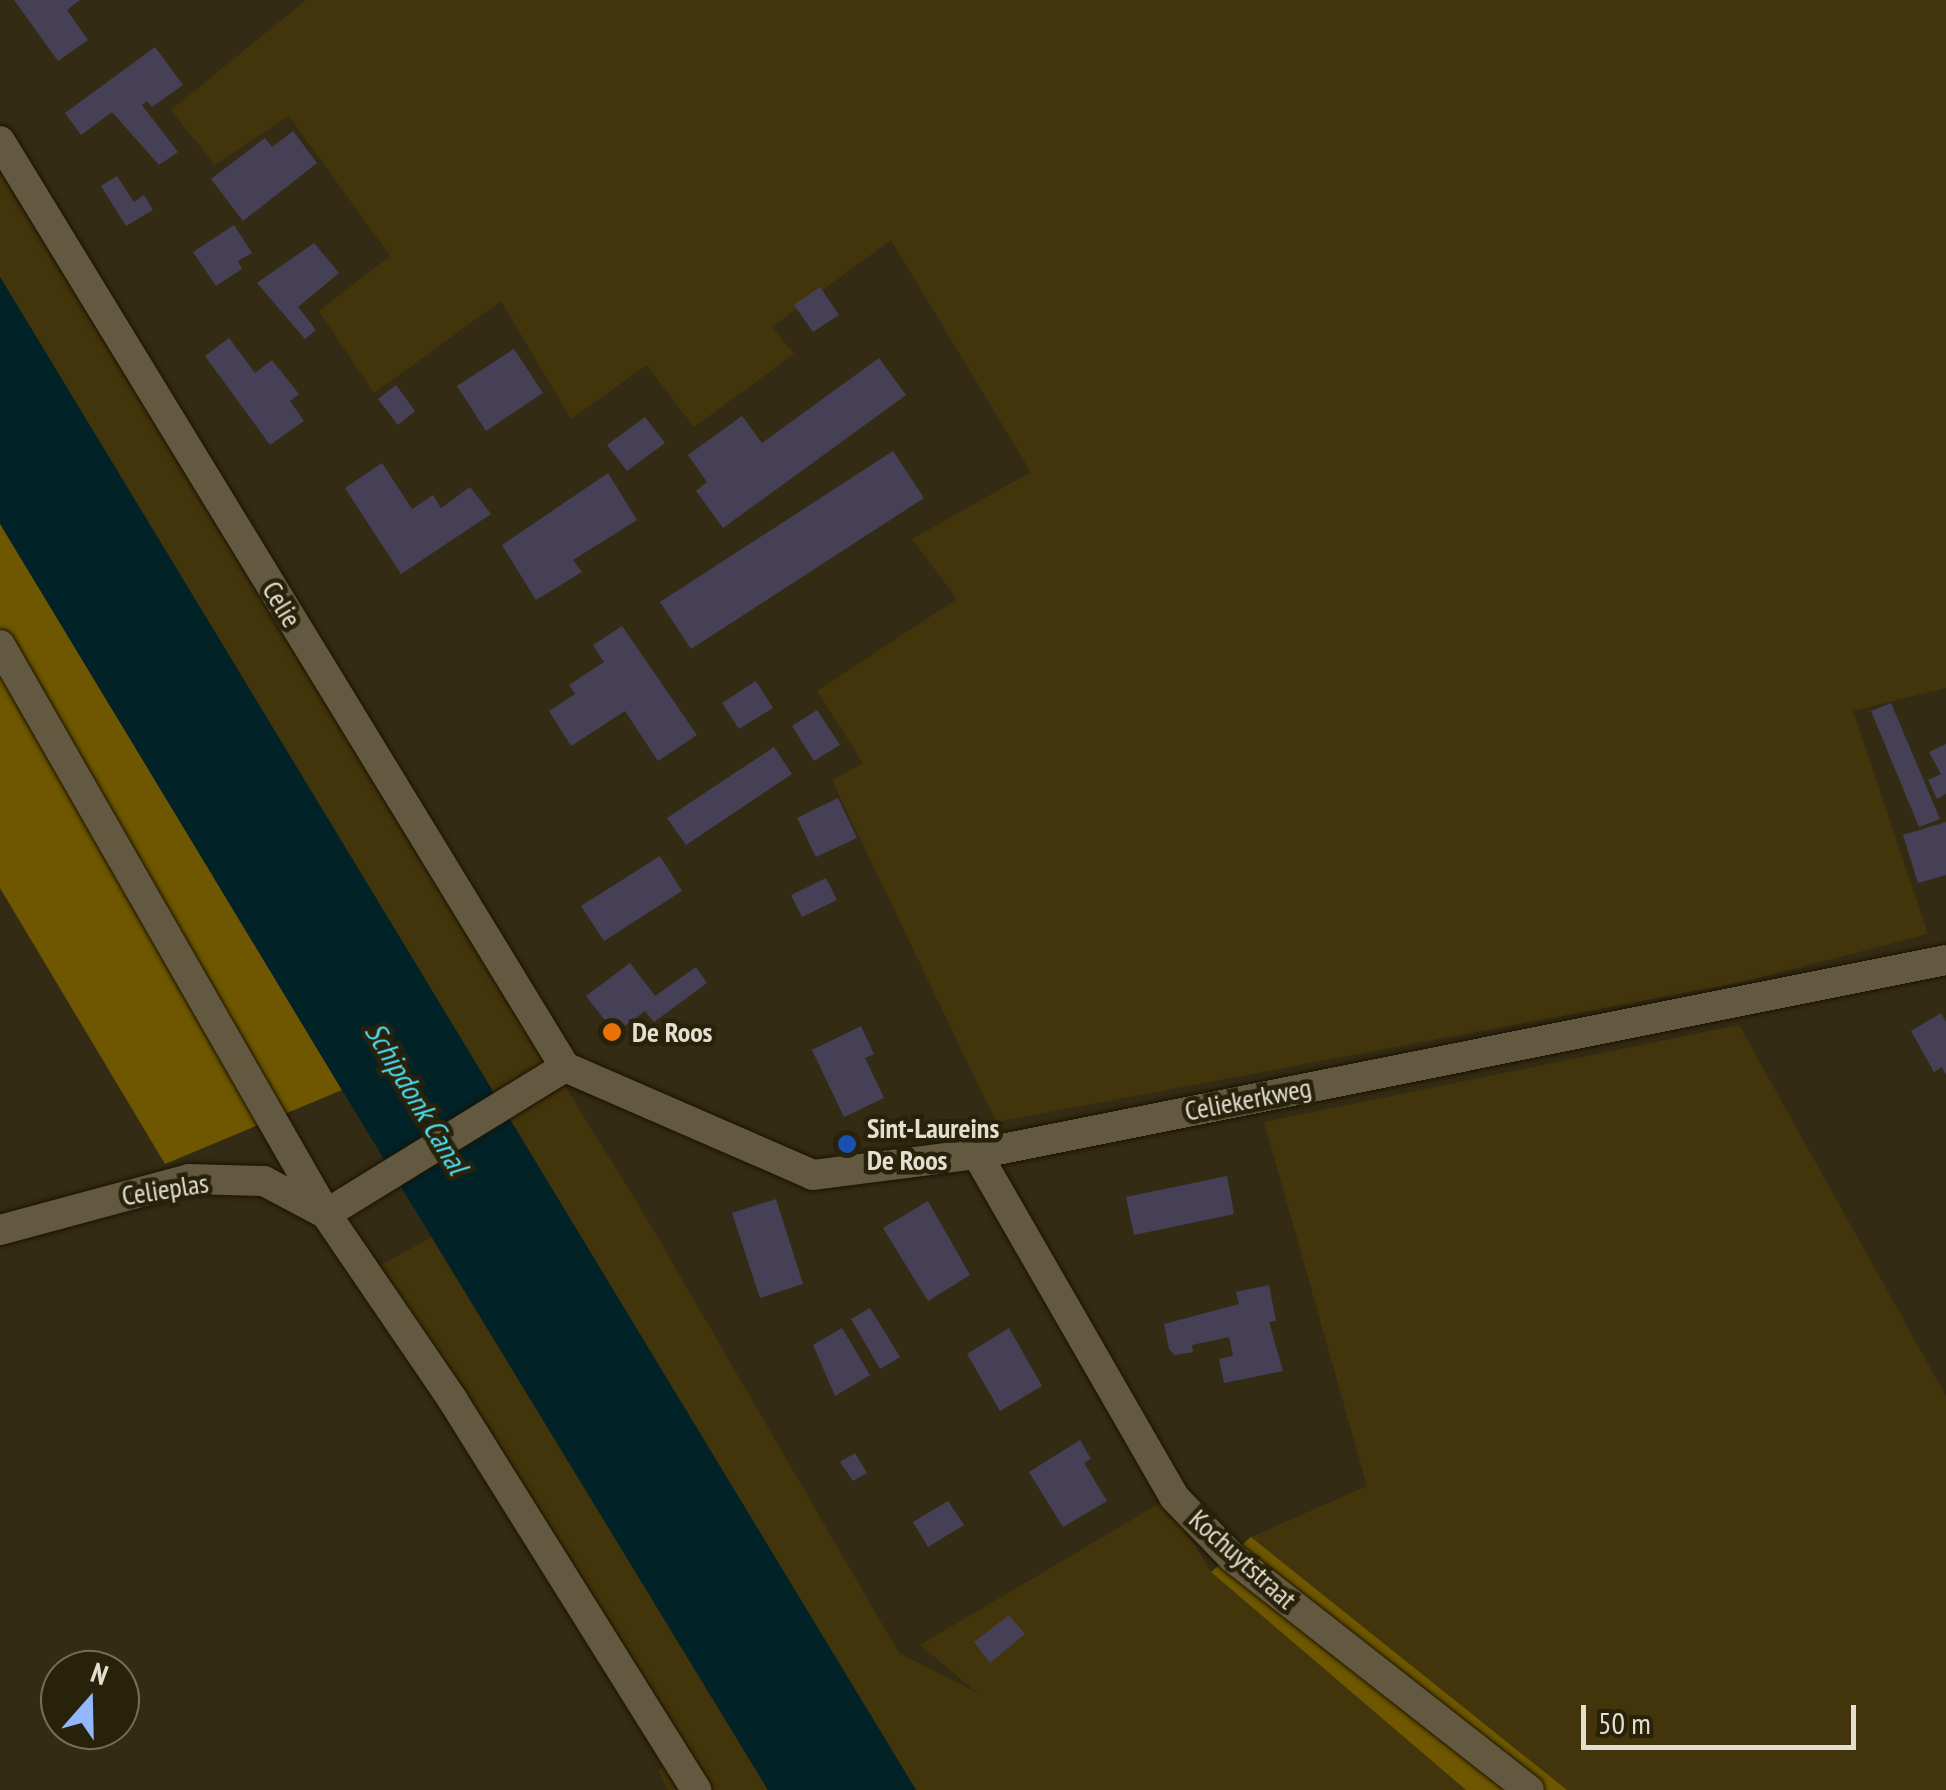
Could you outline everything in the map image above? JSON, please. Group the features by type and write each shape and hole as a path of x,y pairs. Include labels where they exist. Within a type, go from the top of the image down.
{"street":[{"name":"Celie","path":"0,141 565,1067"},
{"path":"0,645 326,1214 452,1400 696,1790"},
{"name":"Celiekerkweg","path":"565,1067 813,1175 977,1154 1946,960"},
{"path":"326,1214 541,1087 565,1067"},
{"name":"Kochuytstraat","path":"977,1154 1174,1497 1233,1558 1529,1790"},
{"name":"Celieplas","path":"0,1230 189,1179 264,1181 326,1214"}],"shaded area":[{"path":"306,0 1946,0 1946,688 1853,711 1928,934 1742,982 996,1122 832,780 863,763 817,691 957,599 912,539 1031,472 891,240 772,327 794,354 694,427 647,365 571,419 501,301 374,393 319,311 390,256 289,116 215,165 171,110"},
{"path":"0,171 644,1214 899,1653 978,1693 920,1645 1167,1499 1211,1572 1466,1790 916,1790 0,277"},
{"path":"0,522 342,1090 165,1164 0,888"},
{"path":"1739,1025 1946,1396 1946,1790 1567,1790 1251,1537 1367,1486 1264,1122"},
{"path":"432,1237 768,1790 668,1790 658,1770 678,1763 368,1272"},
{"path":"1251,1537 1567,1790 1466,1790 1211,1572"}],"water":[{"name":"Schipdonk Canal","path":"0,277 916,1790 768,1790 342,1090 0,524"}],"building":[{"path":"14,0 80,0 67,10 88,40 58,61"},
{"path":"155,47 183,85 152,107 147,101 142,105 178,152 159,165 112,112 81,135 65,113"},
{"path":"293,131 317,163 243,221 211,179 265,138 272,147"},
{"path":"117,176 134,202 144,195 153,210 126,226 101,186"},
{"path":"234,225 252,253 238,261 242,269 216,286 193,252"},
{"path":"314,243 339,273 298,307 316,330 305,339 257,283"},
{"path":"820,287 839,315 813,332 794,305"},
{"path":"229,338 255,373 272,360 299,394 290,401 304,421 270,445 205,356"},
{"path":"514,349 543,393 486,431 457,386"},
{"path":"879,358 906,395 723,528 696,491 707,482 688,455 742,416 762,443"},
{"path":"396,385 415,411 398,425 378,399"},
{"path":"645,417 665,443 627,471 607,445"},
{"path":"893,451 924,498 691,649 660,602"},
{"path":"382,463 412,509 433,495 441,508 470,487 491,514 401,574 345,488"},
{"path":"608,473 637,520 573,560 582,572 536,600 502,545"},
{"path":"622,626 697,735 658,761 625,711 571,746 549,711 575,694 569,685 604,662 593,645"},
{"path":"756,681 773,708 739,729 722,703"},
{"path":"1891,703 1940,819 1919,827 1871,711"},
{"path":"817,710 840,745 814,761 792,726"},
{"path":"1946,744 1946,794 1937,799 1928,780 1941,774 1929,752"},
{"path":"774,747 792,774 686,845 667,818"},
{"path":"838,798 857,838 816,857 797,818"},
{"path":"1946,822 1946,875 1918,883 1903,835"},
{"path":"660,856 682,891 604,941 581,906"},
{"path":"826,878 837,900 802,917 791,895"},
{"path":"630,963 655,996 696,967 707,983 654,1022 645,1011 615,1033 586,996"},
{"path":"1941,1013 1946,1022 1946,1075 1942,1067 1934,1072 1911,1031"},
{"path":"861,1026 874,1054 865,1058 884,1098 844,1117 812,1050"},
{"path":"1227,1176 1234,1214 1134,1235 1126,1197"},
{"path":"776,1199 803,1284 760,1298 732,1213"},
{"path":"928,1201 970,1275 928,1301 883,1228"},
{"path":"1269,1285 1276,1321 1269,1322 1283,1371 1224,1383 1219,1359 1233,1356 1229,1337 1192,1345 1193,1352 1175,1355 1169,1349 1164,1324 1239,1304 1236,1292"},
{"path":"870,1308 900,1357 880,1369 851,1319"},
{"path":"842,1328 870,1375 835,1396 813,1345"},
{"path":"1009,1328 1042,1386 1000,1411 967,1354"},
{"path":"1080,1440 1091,1459 1084,1463 1107,1501 1063,1527 1029,1472"},
{"path":"855,1453 867,1473 853,1481 840,1462"},
{"path":"948,1501 964,1525 928,1547 913,1522"},
{"path":"1009,1615 1025,1634 990,1663 974,1642"}],"place":[{"name":"De Roos","path":"612,1032"},
{"name":"Sint-Laureins De Roos","path":"847,1144"}]}
